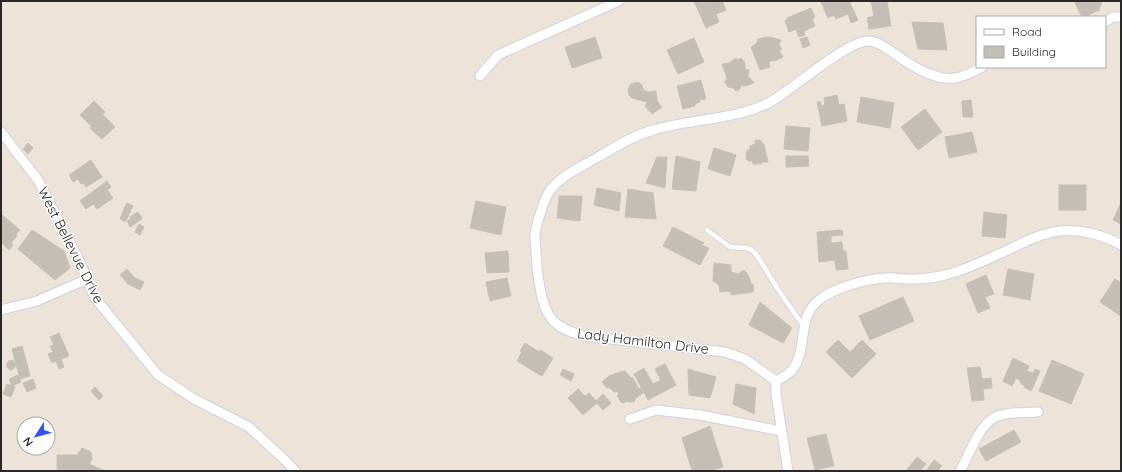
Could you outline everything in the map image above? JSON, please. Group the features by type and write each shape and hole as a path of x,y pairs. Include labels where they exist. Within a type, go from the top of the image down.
{"street":[{"path":"480,76 498,54 619,1"},
{"path":"1106,21 1113,17 1121,16"},
{"name":"Lady Hamilton Drive","path":"776,381 745,359 725,352 584,336 569,332 555,323 548,313 542,298 538,273 535,235 543,204 551,188 564,178 636,136 657,129 746,111 771,101 856,43 870,41 887,49 908,63 928,73 944,78 955,78 980,68"},
{"name":"West Bellevue Drive","path":"1,132 38,180 80,260 95,298 158,375 194,399 249,428 285,460 294,471"},
{"path":"788,471 776,394 776,381 789,373 798,361 804,327 810,309 818,300 857,284 885,278 926,279 945,275 972,266 1041,234 1062,230 1087,232 1114,241 1121,246"},
{"path":"1,310 37,301 87,279"},
{"path":"630,419 656,410 700,415 781,431"},
{"path":"960,471 969,456 979,433 992,419 1003,415 1038,412"}],"lane":[{"path":"707,230 730,247 748,248 758,256 779,291 804,327"}],"building":[{"path":"694,1 709,1 709,3 713,1 722,1 726,10 716,14 719,22 706,28"},
{"path":"849,1 858,20 851,23 848,14 836,19 834,15 828,18 821,2"},
{"path":"871,1 887,1 891,26 869,29 867,18 874,16"},
{"path":"1074,1 1102,1 1099,10 1086,16 1082,16"},
{"path":"811,8 815,17 812,19 815,26 804,31 805,35 799,37 796,29 789,32 785,21 787,18"},
{"path":"912,22 943,23 947,50 918,49"},
{"path":"595,37 602,58 572,68 565,47"},
{"path":"766,37 781,40 779,45 782,49 779,51 783,57 775,61 772,60 769,63 770,67 760,70 751,47 757,43 758,39"},
{"path":"807,37 810,45 803,48 800,39"},
{"path":"694,38 704,62 678,74 667,50"},
{"path":"736,58 738,60 741,58 745,63 745,69 749,70 748,76 754,83 745,86 741,85 740,89 736,91 733,88 728,87 725,82 727,78 722,64 729,63"},
{"path":"701,80 706,99 699,100 700,102 695,104 695,106 683,109 677,86"},
{"path":"638,82 642,85 643,90 649,92 656,91 657,101 662,107 652,114 645,106 647,103 646,102 632,98 629,95 628,89 631,84"},
{"path":"837,95 839,105 844,104 847,121 822,126 817,102 821,102 821,106 825,105 824,98"},
{"path":"861,97 894,103 890,128 857,122"},
{"path":"971,100 973,117 963,117 962,101"},
{"path":"94,101 105,112 98,120 103,115 115,127 102,139 90,128 92,127 80,115"},
{"path":"925,109 942,132 918,150 901,127"},
{"path":"786,126 810,128 808,151 784,149"},
{"path":"972,132 977,152 949,158 945,137"},
{"path":"755,140 760,140 764,145 768,162 753,164 752,161 748,161 746,158 747,150 750,150 750,146 755,144"},
{"path":"28,143 33,148 28,154 23,149"},
{"path":"714,148 736,155 730,176 708,169"},
{"path":"676,156 700,162 696,191 672,189"},
{"path":"786,156 808,156 809,166 786,167"},
{"path":"657,157 667,157 665,188 646,183"},
{"path":"91,160 102,177 86,187 83,183 81,184 78,179 73,182 69,175"},
{"path":"107,181 111,187 107,190 113,198 97,209 93,204 86,209 80,201"},
{"path":"1059,185 1086,185 1086,210 1059,210"},
{"path":"597,188 621,193 619,211 594,205"},
{"path":"628,189 653,193 656,219 625,217"},
{"path":"559,196 582,196 580,221 557,218"},
{"path":"476,201 506,207 501,235 470,228"},
{"path":"127,203 133,206 129,214 123,211"},
{"path":"1121,203 1121,224 1113,220"},
{"path":"123,212 129,215 125,222 120,219"},
{"path":"138,212 142,219 130,227 127,221"},
{"path":"984,212 1007,215 1005,238 982,236"},
{"path":"1,214 20,230 11,243 13,245 9,250 1,242"},
{"path":"139,224 144,227 140,235 135,232"},
{"path":"673,227 704,243 702,245 709,248 700,265 663,246"},
{"path":"32,230 64,251 70,268 55,280 18,249"},
{"path":"842,230 843,235 831,236 831,243 842,242 843,251 846,251 848,269 836,270 835,260 819,262 817,232"},
{"path":"508,251 509,272 487,273 485,253"},
{"path":"714,263 731,265 731,272 738,274 744,270 754,286 753,292 732,295 729,291 720,292 719,285 713,281"},
{"path":"127,269 135,278 144,282 140,290 128,284 120,275"},
{"path":"1008,269 1034,274 1030,300 1003,295"},
{"path":"986,275 994,294 985,297 990,308 978,313 966,284"},
{"path":"507,278 511,296 490,301 486,282"},
{"path":"1115,279 1121,283 1121,316 1100,302"},
{"path":"903,297 914,321 870,340 859,316"},
{"path":"760,302 792,328 783,343 749,325"},
{"path":"59,333 69,356 61,359 64,367 59,369 56,361 52,363 48,354 53,352 50,346 54,345 50,337"},
{"path":"838,340 850,352 862,340 876,354 852,378 826,352"},
{"path":"525,343 539,352 540,350 553,358 542,376 517,361 522,352 520,351"},
{"path":"22,346 30,376 20,379 12,349"},
{"path":"1013,358 1029,366 1027,371 1033,373 1035,369 1040,371 1031,391 1024,387 1025,386 1020,383 1021,381 1016,378 1012,386 1003,381"},
{"path":"1052,360 1084,374 1071,404 1039,391"},
{"path":"9,361 13,361 15,365 13,369 9,369 7,367 7,363"},
{"path":"665,364 676,385 648,400 634,374 644,368 653,384 661,380 655,369"},
{"path":"980,367 982,379 991,378 992,388 983,389 984,400 972,401 967,368"},
{"path":"563,369 574,374 571,381 560,375"},
{"path":"688,369 716,377 710,398 689,395"},
{"path":"625,371 631,378 633,378 638,388 641,389 643,393 636,398 634,402 628,401 622,403 617,396 619,394 617,391 614,392 606,387 602,382 609,376"},
{"path":"18,375 21,382 12,386 9,379"},
{"path":"33,379 36,388 27,392 23,383"},
{"path":"7,384 15,387 11,397 3,394"},
{"path":"736,384 756,388 754,414 733,404"},
{"path":"95,387 103,396 99,400 91,391"},
{"path":"578,389 585,396 589,393 596,401 603,394 611,403 603,410 597,403 583,415 568,398"},
{"path":"710,426 723,467 708,471 692,471 682,438"},
{"path":"1014,430 1021,442 986,461 979,449"},
{"path":"826,434 834,466 815,470 807,438"},
{"path":"82,448 91,452 92,459 89,464 105,471 57,470 57,455 77,455"},
{"path":"917,457 926,464 920,471 906,471"},
{"path":"934,460 942,466 937,471 926,471"}]}
